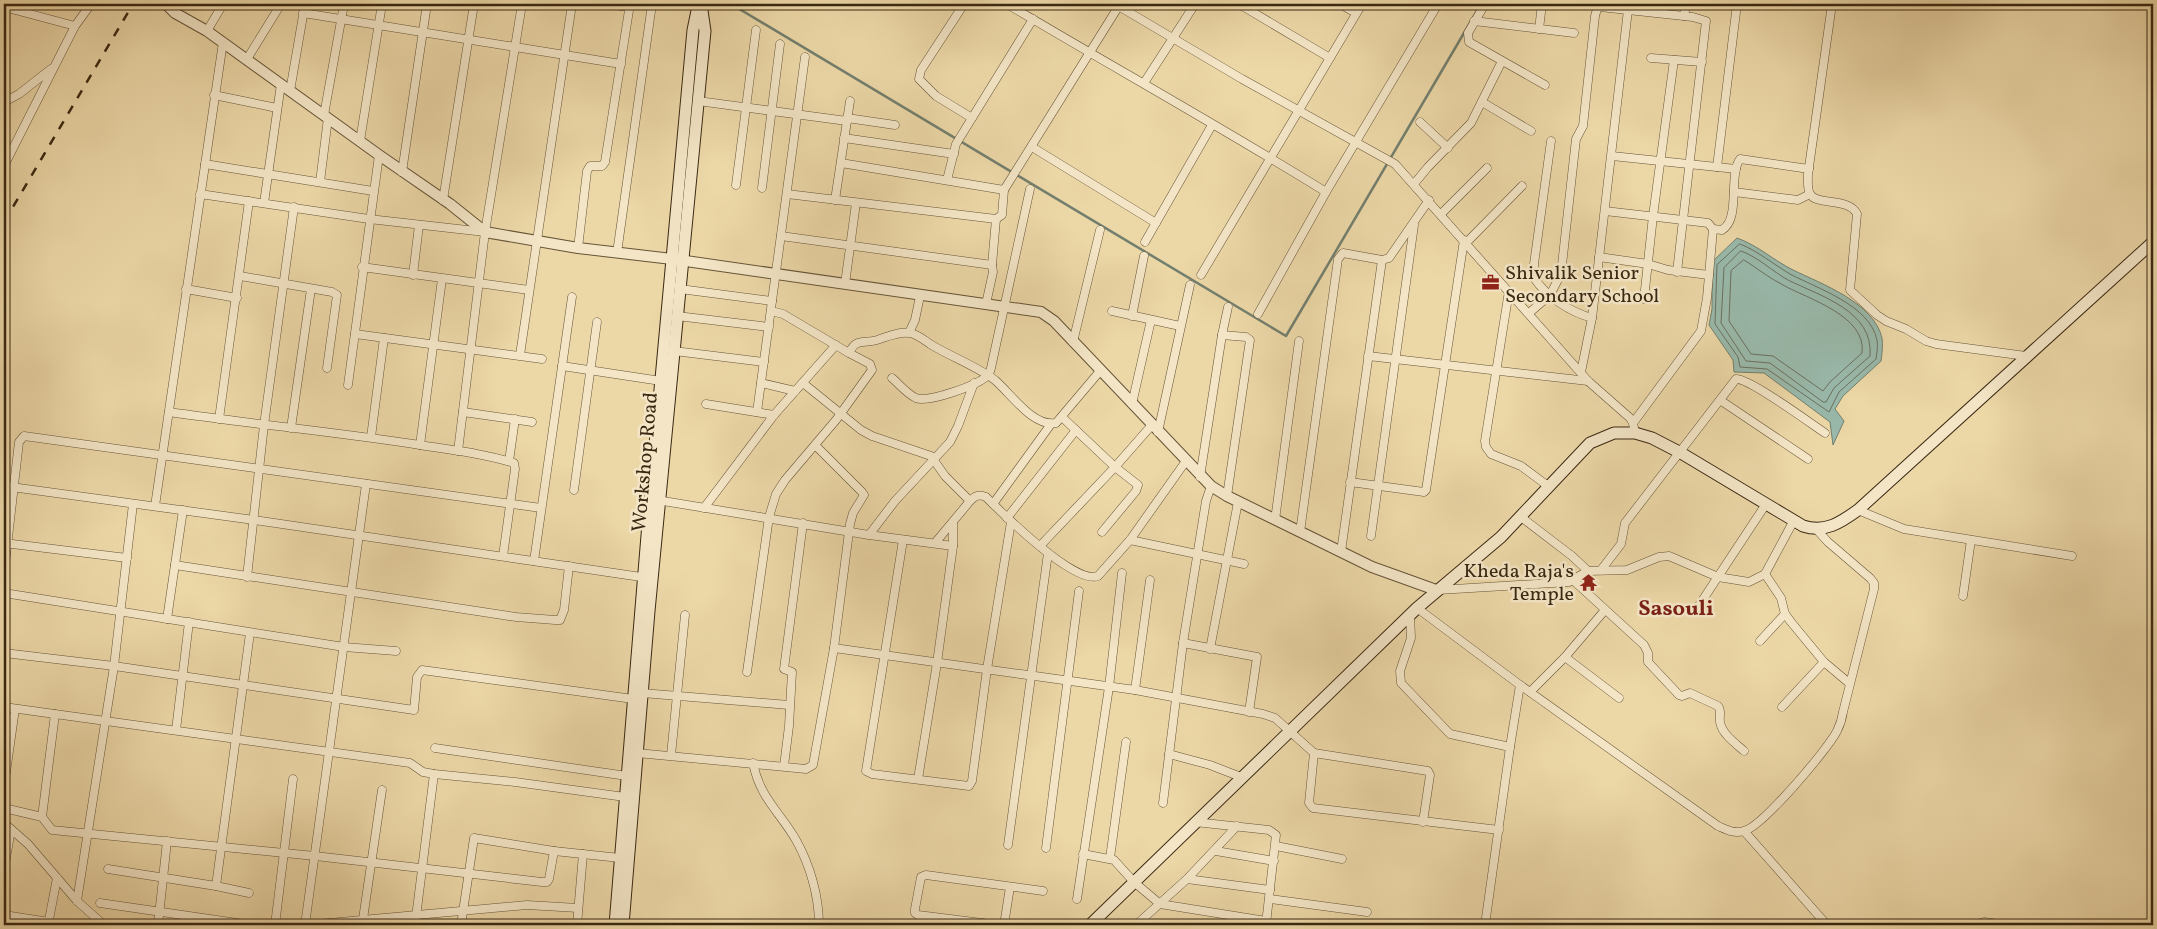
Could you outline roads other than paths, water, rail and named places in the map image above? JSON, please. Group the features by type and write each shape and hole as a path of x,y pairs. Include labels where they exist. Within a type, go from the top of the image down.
{"main road":[{"name":"Workshop Road","path":"615,925 625,797 638,696 655,499 661,381 698,101 705,31 700,4"},
{"name":"Workshop Road","path":"655,499 680,289 677,260 694,30 700,4"},
{"path":"1090,925 1436,590 1457,575 1520,517 1590,443 1614,433 1634,428 1681,453 1793,522 1816,529 1836,525 1858,510 2152,244"},
{"name":"Workshop Road","path":"623,925 637,753 638,696"}],"street":[{"path":"4,166 75,26 91,4"},
{"path":"166,4 175,13 207,31 247,59 443,200 484,232"},
{"path":"207,31 224,4"},
{"path":"247,59 281,4"},
{"path":"290,91 305,4"},
{"path":"320,182 326,117 344,4"},
{"path":"360,142 382,4"},
{"path":"402,172 427,4"},
{"path":"443,200 474,4"},
{"path":"458,450 484,232 522,4"},
{"path":"520,355 535,241 572,4"},
{"path":"578,248 587,171 590,166 602,166 605,162 629,5 605,4"},
{"path":"616,253 652,4"},
{"path":"964,4 921,70 919,79 936,96 972,118"},
{"path":"1007,4 1326,192"},
{"path":"787,194 996,219 1002,215 1004,190 1013,174 1032,147 1118,4 1298,111 1389,160 1414,184 1588,381 1634,428 1701,332 1705,314 1713,230 1708,224 1684,219 1605,211"},
{"path":"1144,83 1174,39 1194,4"},
{"path":"1239,4 1330,58"},
{"path":"1340,4 1356,14"},
{"path":"1201,275 1362,4"},
{"path":"1258,314 1355,142 1438,4"},
{"path":"1485,4 1468,33 1468,42 1545,85"},
{"path":"1539,29 1542,4"},
{"path":"1684,16 1686,4"},
{"path":"1717,167 1737,4"},
{"path":"1832,4 1809,169 1810,194 1814,198 1849,206 1856,211 1858,220 1850,290 1877,315 1931,343 2026,356"},
{"path":"4,7 75,26"},
{"path":"1529,313 1550,295 1558,281 1563,261 1576,139 1584,123 1596,12 1600,7 1634,8 1704,18 1706,20 1691,164 1677,272"},
{"path":"1581,372 1592,318 1612,156 1634,8"},
{"path":"303,13 621,64"},
{"path":"947,180 958,141 1033,19"},
{"path":"1474,21 1574,33"},
{"path":"736,185 756,30"},
{"path":"155,506 223,42"},
{"path":"762,188 780,44"},
{"path":"757,412 805,57"},
{"path":"1651,58 1702,62"},
{"path":"1644,299 1674,60"},
{"path":"1414,184 1471,123 1502,61"},
{"path":"4,102 19,94 54,66"},
{"path":"264,202 281,84"},
{"path":"214,95 277,108"},
{"path":"698,101 895,125"},
{"path":"835,200 850,101"},
{"path":"1482,102 1531,131"},
{"path":"1420,122 1448,148"},
{"path":"1145,242 1212,125"},
{"path":"844,138 954,154"},
{"path":"1551,141 1533,270 1535,280 1550,295 1572,312 1592,318"},
{"path":"1032,147 1156,222"},
{"path":"348,385 362,267 379,155"},
{"path":"1612,156 1736,169"},
{"path":"1713,230 1722,230 1728,225 1736,169 1739,161 1742,159 1809,169"},
{"path":"840,163 1004,190"},
{"path":"204,164 374,191"},
{"path":"1441,214 1488,168"},
{"path":"1350,482 1426,491 1465,242 1522,186"},
{"path":"892,378 911,395 917,399 924,400 933,399 974,383 988,375 1005,308 1030,190"},
{"path":"1734,192 1798,200 1810,194"},
{"path":"200,194 369,219 484,232 578,248 677,260 1042,312 1073,342 1200,477 1211,486 1238,502 1372,567 1436,590 1574,581 1588,571 1627,570 1659,557 1670,556 1718,577 1749,582 1765,574 1793,522"},
{"path":"1300,532 1338,259 1341,254 1345,253 1382,260 1393,256 1428,200"},
{"path":"219,419 249,201"},
{"path":"845,284 856,203"},
{"path":"247,577 264,425 294,207"},
{"path":"986,304 993,272 996,219"},
{"path":"1371,536 1414,220"},
{"path":"413,275 419,225"},
{"path":"1073,342 1100,230"},
{"path":"781,236 992,265"},
{"path":"1132,316 1144,256"},
{"path":"1599,256 1648,264 1677,272 1708,276"},
{"path":"1341,552 1382,260"},
{"path":"362,267 529,290"},
{"path":"240,276 332,292 337,295 327,368"},
{"path":"420,445 442,279"},
{"path":"1040,546 1115,467 1155,429 1190,285"},
{"path":"186,289 237,298"},
{"path":"291,428 311,289"},
{"path":"680,289 772,301"},
{"path":"1509,291 1485,441 1491,454 1521,466 1548,486"},
{"path":"909,332 915,320 920,296"},
{"path":"534,561 572,297"},
{"path":"1200,477 1222,334 1228,307"},
{"path":"747,672 769,517 776,494 872,370 870,364 783,314 771,311"},
{"path":"1112,311 1180,326"},
{"path":"677,316 769,327"},
{"path":"1132,404 1151,320"},
{"path":"574,490 597,322"},
{"path":"848,353 858,342 873,341 909,332 988,375 1032,415 1045,423 1051,424 1056,424 1100,371"},
{"path":"355,334 542,359"},
{"path":"1222,334 1246,337 1250,340 1227,496"},
{"path":"371,437 384,338"},
{"path":"1275,520 1299,341"},
{"path":"704,508 774,415 836,345"},
{"path":"674,351 764,362"},
{"path":"1368,356 1588,381"},
{"path":"562,366 661,381"},
{"path":"1601,570 1621,544 1626,523 1735,381 1740,379 1762,391 1825,433"},
{"path":"761,383 795,391"},
{"path":"803,383 872,436 926,454 934,460 945,476 970,501"},
{"path":"868,535 895,501 934,460 954,435 974,383"},
{"path":"1720,400 1808,459"},
{"path":"706,404 774,415"},
{"path":"169,412 371,437 458,450 514,463 515,469 503,556"},
{"path":"463,412 532,422"},
{"path":"1062,417 1115,467 1136,482 1138,488 1102,532"},
{"path":"509,462 515,419"},
{"path":"993,504 1051,424"},
{"path":"903,540 866,771 872,774 964,787 971,784 1009,520 1076,430"},
{"path":"4,572 19,442 24,436 541,508"},
{"path":"637,753 806,769 813,765 834,648 849,532 852,518 864,493 815,445"},
{"path":"935,543 970,501 978,495 982,495 1048,553 1073,569 1095,578 1130,540 1186,461"},
{"path":"366,484 306,925 528,905 578,908"},
{"path":"4,486 254,520 648,578"},
{"path":"1163,803 1183,643 1207,497 1211,486"},
{"path":"655,499 868,535 953,546"},
{"path":"1210,648 1238,502"},
{"path":"77,901 114,666 133,504"},
{"path":"1696,610 1766,504"},
{"path":"167,619 183,510"},
{"path":"1858,510 1904,529 2072,556"},
{"path":"1520,517 1572,556 1588,571"},
{"path":"784,766 792,672 784,669 803,523"},
{"path":"918,779 937,663 953,546 953,523"},
{"path":"1510,747 1450,734 1401,683 1400,671 1412,634 1414,612 1718,826 1730,831 1744,831 1753,827 1784,796 1836,732 1843,712 1874,590 1874,583 1816,529"},
{"path":"1130,540 1244,564"},
{"path":"1963,596 1972,540"},
{"path":"6,543 127,558"},
{"path":"1008,845 1048,553"},
{"path":"176,565 516,617 560,620 564,610 570,566"},
{"path":"1077,899 1109,687 1122,573"},
{"path":"1765,574 1781,598 1785,614 1824,662 1849,683"},
{"path":"1135,690 1150,580"},
{"path":"1574,581 1644,646 1648,653 1648,662 1679,694 1682,696 1690,693 1718,706 1722,728 1744,751"},
{"path":"1046,848 1079,591"},
{"path":"4,593 121,610 250,633 344,647 396,651"},
{"path":"1530,692 1565,657 1604,610"},
{"path":"1760,641 1785,614"},
{"path":"671,755 685,615"},
{"path":"176,730 189,622"},
{"path":"216,886 250,633"},
{"path":"1183,643 1257,657 1249,712"},
{"path":"834,648 1135,690 1275,718 1314,753 1428,771 1430,776 1424,822"},
{"path":"4,653 114,666 414,710 417,677 422,670 638,696 677,696 790,705"},
{"path":"1565,657 1619,698"},
{"path":"1782,707 1824,662"},
{"path":"1485,925 1520,685"},
{"path":"4,707 410,763 423,772 434,774 516,782 625,797"},
{"path":"4,786 15,708"},
{"path":"42,817 55,714"},
{"path":"1110,858 1126,742"},
{"path":"435,748 627,776"},
{"path":"1314,753 1315,758 1309,794 1311,807 1499,830"},
{"path":"1169,754 1205,763 1241,777"},
{"path":"752,763 759,787 796,840 809,867 818,908 819,925"},
{"path":"415,925 434,774"},
{"path":"275,925 293,779"},
{"path":"363,919 382,790"},
{"path":"4,808 42,817 52,830 88,835 315,856 547,882 550,876 554,851"},
{"path":"1083,854 1110,858 1160,904 1266,923 1276,846 1276,835 1274,832 1195,822"},
{"path":"4,824 28,844 77,901 104,925"},
{"path":"1136,925 1216,851 1237,826"},
{"path":"4,869 11,830"},
{"path":"1744,831 1827,925"},
{"path":"461,925 474,838 554,851 620,858"},
{"path":"158,925 167,841"},
{"path":"1276,846 1342,859"},
{"path":"1216,851 1274,861"},
{"path":"577,925 583,854"},
{"path":"108,869 249,893"},
{"path":"998,925 930,921 915,913 921,877 926,875 1043,891"},
{"path":"4,915 48,924 57,878"},
{"path":"1187,879 1270,890"},
{"path":"1004,925 1010,887"},
{"path":"1270,898 1367,912"},
{"path":"100,903 244,924"},
{"path":"339,922 351,925"},
{"path":"1972,925 1984,922 2005,925"}],"water":[{"path":"1737,238 1793,270 1845,296 1869,315 1877,326 1882,338 1881,361 1843,396 1835,409 1844,421 1833,445 1830,422 1764,373 1734,372 1733,360 1709,325 1712,309 1712,262"}],"waterway":[{"path":"178,4 181,8 189,4"},
{"path":"731,4 1286,336 1481,4"}],"railway":[{"path":"4,222 133,4"}],"place":[{"name":"Shivalik Senior Secondary School","path":"1491,283"},
{"name":"Kheda Raja's Temple","path":"1588,582"}],"district":[{"name":"Sasouli","path":"1676,607"}]}
